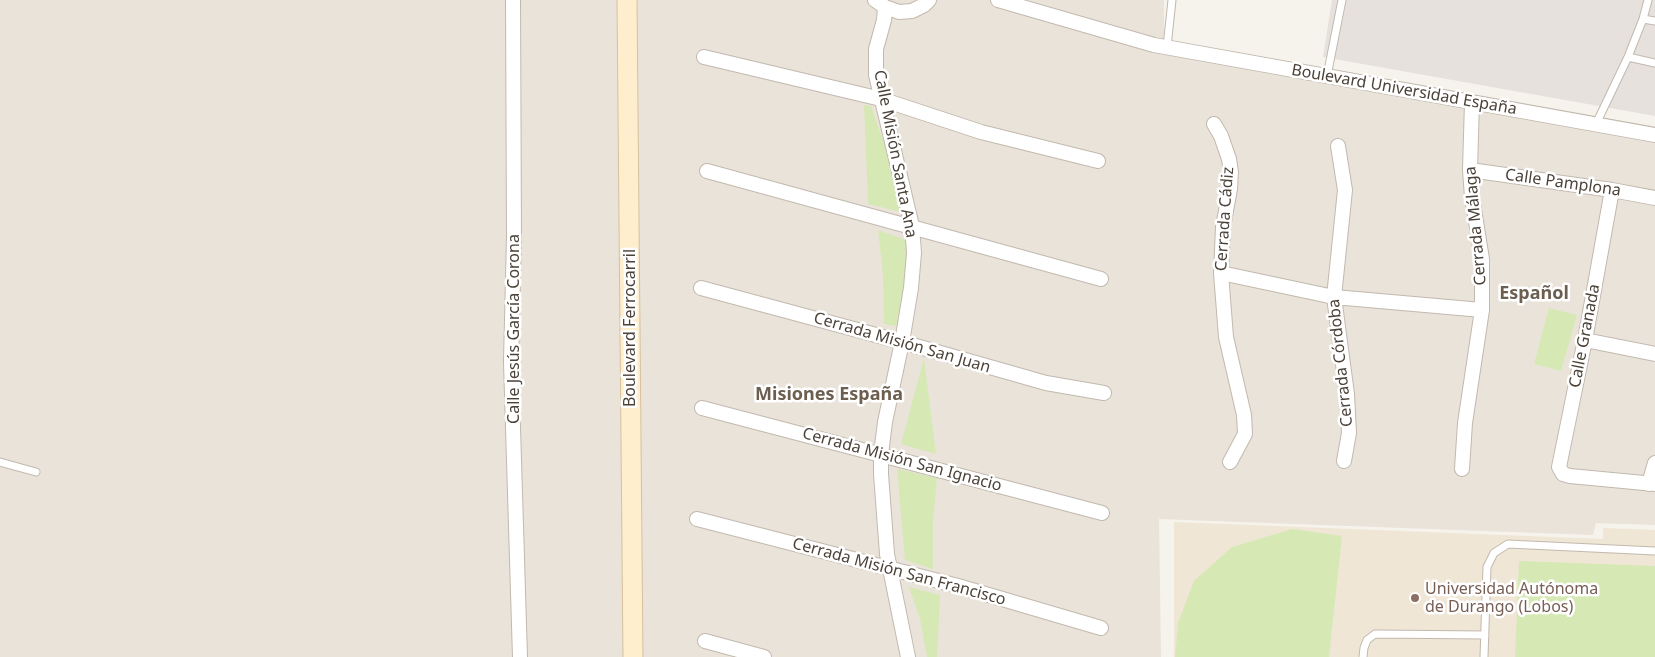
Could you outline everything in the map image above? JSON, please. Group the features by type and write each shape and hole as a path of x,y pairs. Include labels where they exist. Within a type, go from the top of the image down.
{"main road":[{"name":"Boulevard Ferrocarril","path":"627,0 633,657"}],"street":[{"name":"Calle Jesús García Corona","path":"513,0 514,236 512,362 520,657"},
{"path":"880,4 899,12 912,11 924,6 929,0"},
{"name":"Boulevard Universidad España","path":"998,0 1160,46 1655,136"},
{"name":"Calle Misión Santa Ana","path":"880,4 884,20 876,49 876,75 912,226 914,253 911,288 885,422 881,454 887,554 908,657"},
{"path":"704,57 881,99 981,132 1098,161"},
{"name":"Cerrada Málaga","path":"1462,469 1465,423 1482,310 1482,259 1470,170 1472,102"},
{"name":"Cerrada Cádiz","path":"1214,124 1222,136 1231,172 1223,227 1221,273 1226,337 1244,414 1244,434 1230,462"},
{"name":"Cerrada Córdoba","path":"1338,146 1345,190 1334,297 1348,394 1349,433 1344,461"},
{"name":"Calle Pamplona","path":"1470,170 1655,198"},
{"path":"707,171 1101,279"},
{"name":"Calle Granada","path":"1612,190 1585,340 1559,460 1560,471 1570,476 1652,484"},
{"path":"1221,273 1334,297 1482,310"},
{"name":"Cerrada Misión San Juan","path":"701,288 1046,383 1104,393"},
{"path":"1585,340 1655,354"},
{"name":"Cerrada Misión San Ignacio","path":"702,408 1102,513"},
{"path":"1652,484 1655,463"},
{"name":"Cerrada Misión San Francisco","path":"697,519 890,570 967,588 1101,628"},
{"path":"705,641 764,657"}],"lane":[{"path":"1160,46 1172,0"},
{"path":"1327,76 1342,0"},
{"path":"1595,125 1628,57 1643,19 1648,0"},
{"path":"1643,19 1655,21"},
{"path":"1628,57 1655,63"},
{"path":"0,462 36,472"},
{"path":"1484,657 1487,568 1494,554 1508,544 1655,551"},
{"path":"1363,657 1367,640 1375,634 1485,635"}],"shaded area":[{"path":"0,0 1164,0 1164,53 1655,140 1655,525 1596,523 1593,535 1159,519 1161,657 0,657"},
{"path":"1332,0 1655,0 1655,116 1323,57"},
{"name":"Universidad Autónoma de Durango (Lobos)","path":"1174,522 1603,539 1603,528 1655,530 1655,657 1174,657"}],"green space":[{"path":"864,105 871,106 890,161 901,212 868,204"},
{"path":"878,230 906,240 906,281 896,326 884,324 883,275"},
{"path":"1549,308 1577,315 1561,371 1534,364"},
{"path":"924,358 936,454 901,444"},
{"path":"897,469 937,478 933,521 933,569 905,560"},
{"path":"1292,529 1342,536 1329,657 1175,657 1178,623 1194,581 1232,547"},
{"path":"1519,561 1655,566 1655,657 1515,657"},
{"path":"909,587 940,595 937,657 927,657 920,619"}],"place":[{"name":"Universidad Autónoma de Durango (Lobos)","path":"1415,598"}],"district":[{"name":"Español","path":"1534,294"},
{"name":"Misiones España","path":"829,395"}]}
